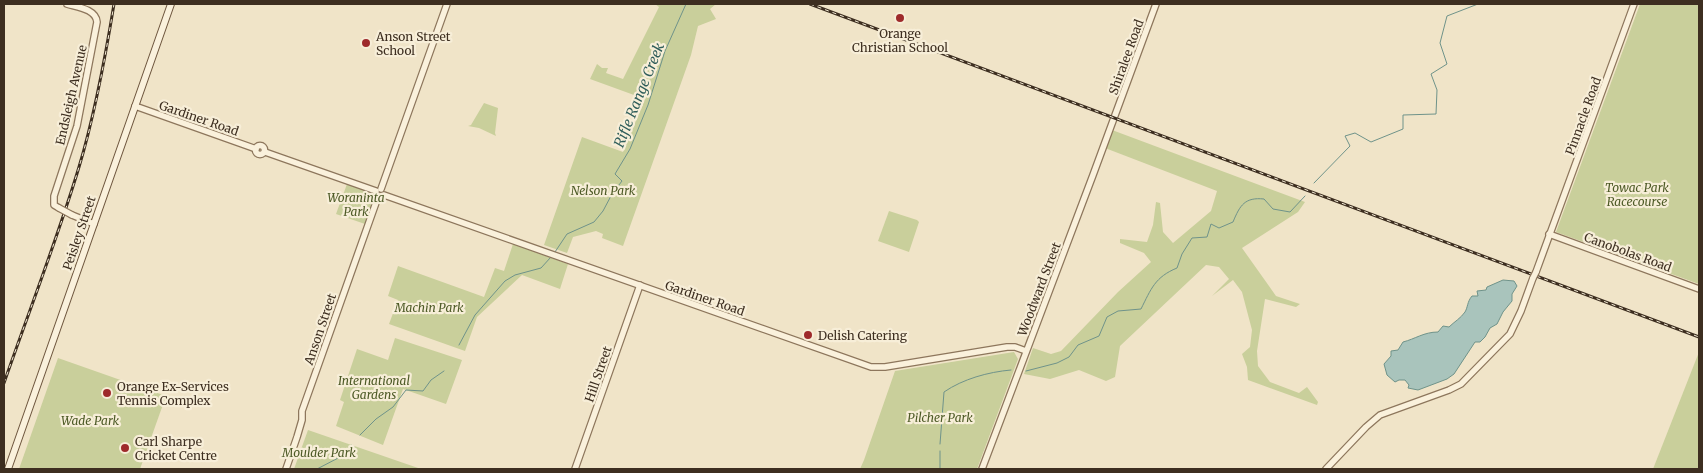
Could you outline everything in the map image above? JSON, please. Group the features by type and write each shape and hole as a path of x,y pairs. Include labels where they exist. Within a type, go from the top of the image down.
{"main road":[{"name":"Peisley Street","path":"8,469 171,4"}],"street":[{"name":"Endsleigh Avenue","path":"67,4 91,12 97,17 97,22 77,126 61,177 56,202 57,207 94,224"},
{"name":"Anson Street","path":"286,469 298,437 302,411 447,4"},
{"name":"Shiralee Road","path":"1114,117 1156,4"},
{"name":"Pinnacle Road","path":"1326,469 1366,427 1380,416 1461,384 1510,334 1521,311 1634,4"},
{"name":"Gardiner Road","path":"135,106 256,149 262,146 265,152 871,367 885,367 1007,347 1026,351"},
{"name":"Woodward Street","path":"985,468 1026,351 1114,117"},
{"name":"Canobolas Road","path":"1549,234 1699,289"},
{"name":"Hill Street","path":"575,469 640,285"}],"green space":[{"name":"Nelson Park","path":"655,4 716,4 710,9 716,19 698,26 691,55 623,246 602,238 603,234 596,231 573,237 567,253 544,245 582,137 623,152 645,99 590,79 597,64 602,68 608,68 606,73 623,79 659,7"},
{"name":"Towac Park Racecourse","path":"1640,4 1699,4 1699,284 1556,232"},
{"path":"484,103 498,108 496,136 479,128 468,126 471,125"},
{"path":"1112,130 1305,202 1298,212 1242,248 1276,296 1300,304 1296,307 1265,299 1257,351 1258,366 1270,382 1299,393 1307,387 1318,402 1317,405 1248,380 1247,367 1242,354 1250,347 1252,330 1242,292 1233,280 1212,296 1229,279 1219,267 1206,265 1120,346 1115,377 1106,381 1079,370 1050,379 1024,374 1033,348 1051,354 1061,351 1118,292 1151,262 1144,253 1120,243 1120,239 1147,242 1153,225 1156,202 1160,203 1163,232 1173,243 1211,211 1217,191 1105,148"},
{"name":"Woraninta Park","path":"347,184 376,194 365,224 336,214"},
{"path":"889,211 919,222 909,252 878,241"},
{"name":"Machin Park","path":"513,244 568,264 560,289 522,275 477,317 465,351 389,324 398,300 388,296 398,266 484,297 495,268 504,271"},
{"name":"International Gardens","path":"395,338 462,360 446,404 403,389 383,445 336,426 344,402 340,400 357,349 388,360"},
{"name":"Pilcher Park","path":"1014,352 1018,359 977,469 860,469 895,371"},
{"path":"1699,352 1699,469 1653,469"},
{"name":"Wade Park","path":"58,358 166,396 140,469 19,469"},
{"name":"Moulder Park","path":"308,430 421,469 294,469"}],"water":[{"path":"1503,280 1514,281 1517,286 1512,294 1512,301 1503,312 1497,324 1490,328 1480,342 1475,342 1454,374 1447,379 1418,390 1408,388 1409,385 1405,380 1395,382 1387,375 1384,364 1391,356 1391,351 1398,350 1403,342 1424,334 1438,332 1443,326 1449,327 1465,312 1472,296 1478,296 1477,291 1486,290 1487,287"}],"waterway":[{"name":"Rifle Range Creek","path":"555,252 567,234 594,222 622,181 615,174 630,149 648,105 665,51 686,4"},
{"path":"1314,183 1350,146 1345,136 1355,133 1371,142 1403,129 1403,115 1436,114 1437,90 1431,74 1447,64 1440,43 1447,16 1478,4"},
{"path":"1026,371 1057,363 1069,357 1078,345 1099,336 1107,317 1118,311 1141,309 1154,284 1164,275 1177,268 1182,254 1192,238 1207,237 1211,224 1219,228 1233,222 1244,203 1252,199 1264,199 1273,209 1290,212 1305,196"},
{"name":"Rifle Range Creek","path":"459,345 475,315 505,281 515,275 541,268 551,257"},
{"path":"940,444 944,392 959,383 976,377 1011,370"},
{"name":"Rifle Range Creek","path":"360,435 376,419 393,407 406,390 423,391 431,380 444,371"},
{"name":"Rifle Range Creek","path":"317,469 342,456 351,445"},
{"path":"940,451 940,469"}],"railway":[{"path":"4,383 79,167 99,86 114,4"},
{"path":"810,4 1699,337"}],"place":[{"name":"Orange Christian School","path":"900,18"},
{"name":"Anson Street School","path":"366,43"},
{"name":"Delish Catering","path":"808,335"},
{"name":"Orange Ex-Services Tennis Complex","path":"107,393"},
{"name":"Carl Sharpe Cricket Centre","path":"125,448"}]}
